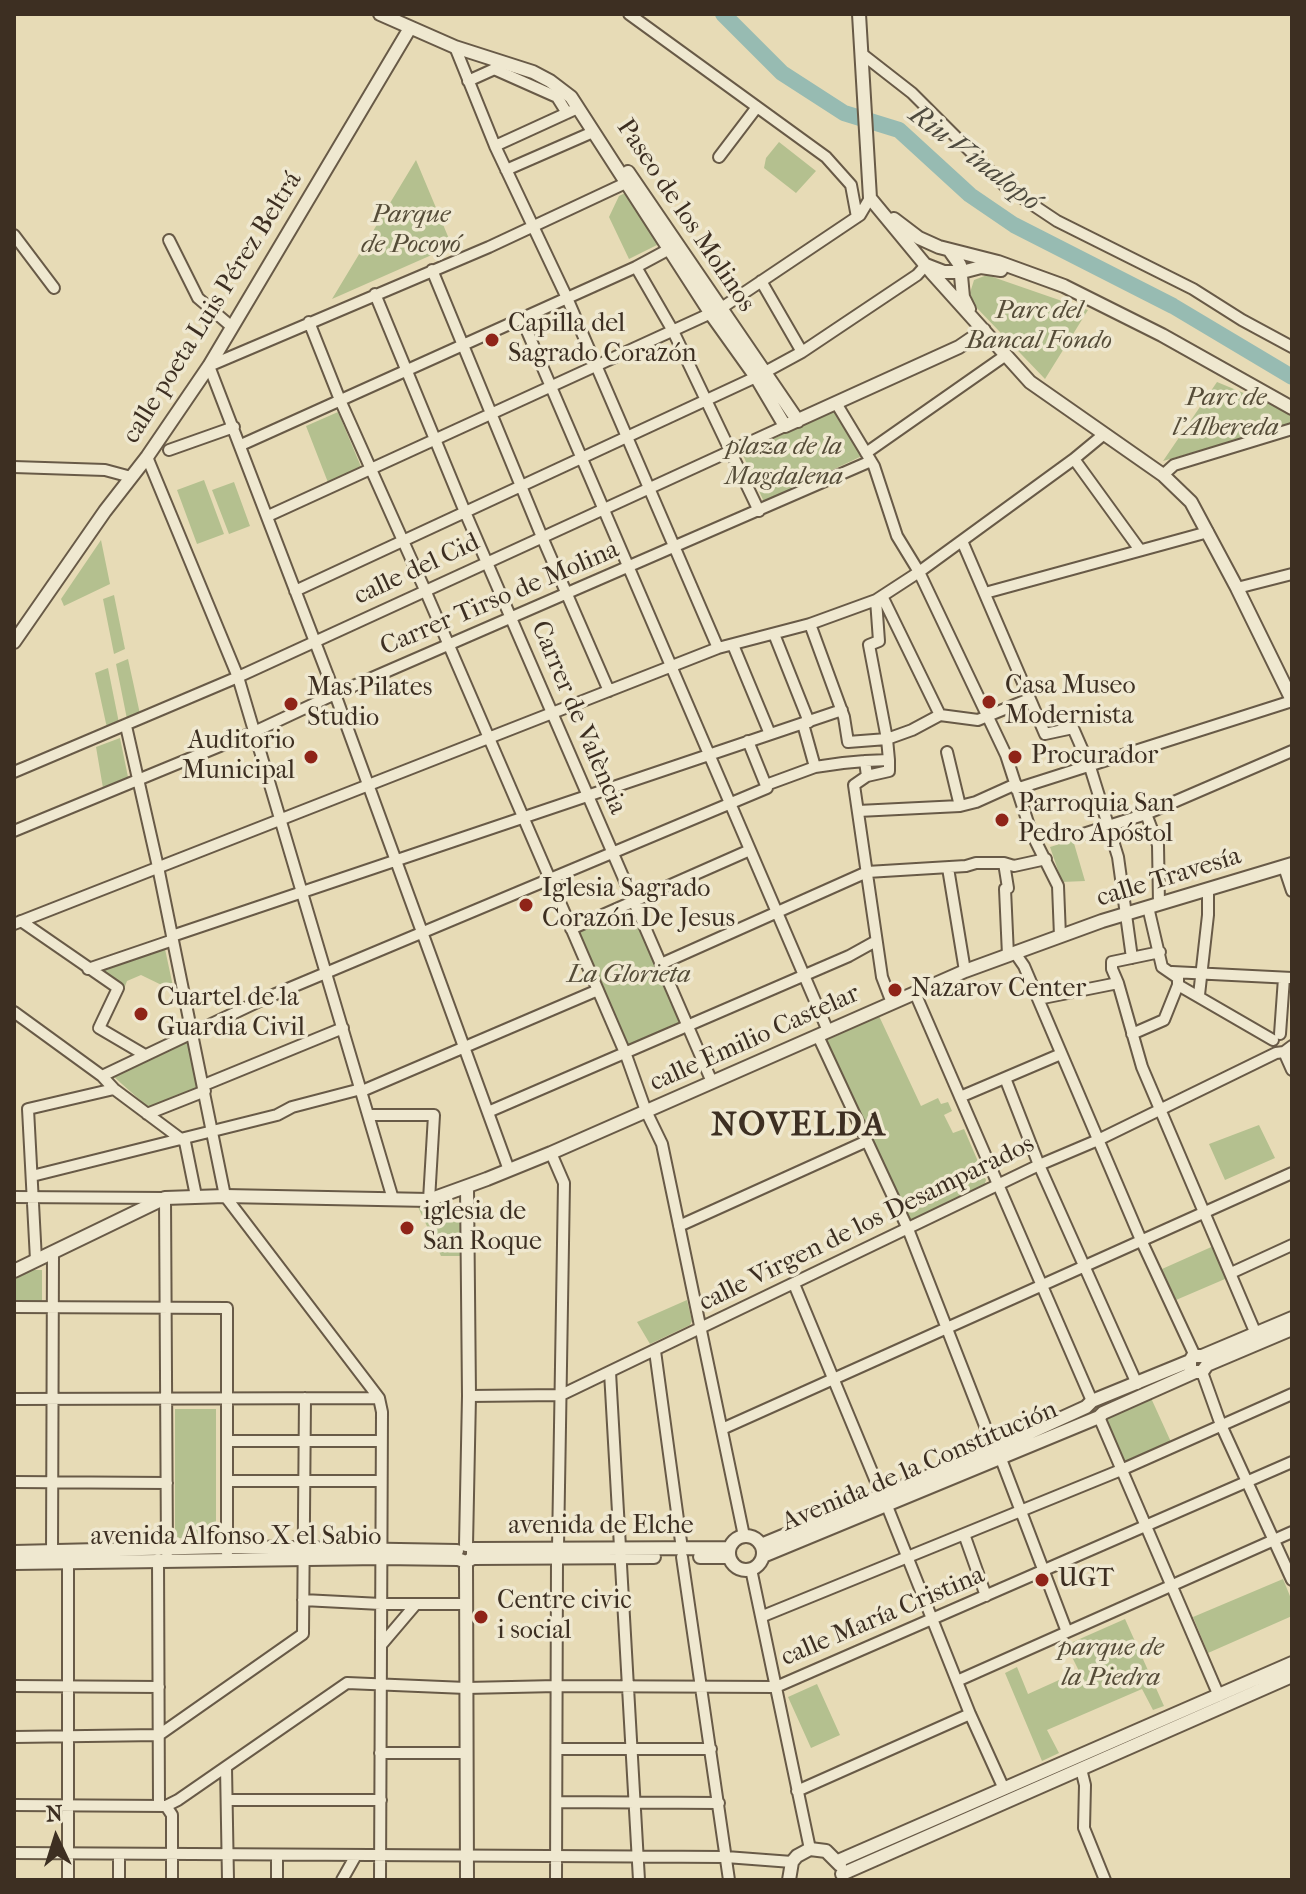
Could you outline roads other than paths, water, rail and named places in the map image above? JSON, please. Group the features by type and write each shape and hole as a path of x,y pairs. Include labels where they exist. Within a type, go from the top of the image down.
{"street":[{"name":"Paseo de los Molinos","path":"380,14 455,47 510,64 550,81 571,97 573,111 593,132 630,182"},
{"path":"629,14 826,157 851,185 858,216"},
{"path":"858,216 870,193 859,14"},
{"name":"calle poeta Luis Pérez Beltrá","path":"14,642 209,366 410,28"},
{"path":"455,47 495,146 598,367 718,648"},
{"path":"862,54 912,93 1006,187 1057,221 1193,289 1292,347"},
{"name":"Paseo de los Molinos","path":"510,64 544,70 571,88 716,312 798,421"},
{"path":"468,81 510,64"},
{"path":"494,69 557,97 573,111 495,146"},
{"path":"719,157 757,107"},
{"path":"506,170 593,132"},
{"path":"509,1170 335,694 209,366 630,182"},
{"path":"858,811 960,806 976,802 1292,700 1191,502 1163,475 1030,382 926,265 870,193"},
{"path":"870,193 895,220 919,238 950,251 998,262 1064,286 1162,335 1292,408"},
{"path":"268,516 716,312 858,216 872,214 886,217"},
{"path":"14,235 54,288"},
{"path":"169,240 198,298 232,327"},
{"path":"241,445 674,247"},
{"path":"295,591 760,374 802,352 917,275 938,253 950,251"},
{"path":"950,251 962,272 963,297 972,316"},
{"path":"926,265 944,272 962,272 981,267 1027,273"},
{"path":"636,267 673,331 759,511"},
{"path":"432,270 520,486 609,691"},
{"path":"761,281 802,352"},
{"name":"Carrer de València","path":"375,294 465,512 712,1082"},
{"path":"521,317 803,974 823,1033 867,1141 908,1229 1067,1632"},
{"path":"309,322 662,1144 744,1536"},
{"name":"calle del Cid","path":"14,772 238,677 959,347 984,330"},
{"name":"Carrer Tirso de Molina","path":"14,831 254,732 759,511 868,457 1006,355"},
{"name":"Paseo de los Molinos","path":"760,374 785,426"},
{"path":"836,403 868,457 897,536 919,572 1006,755 1038,848 1058,886 1060,936"},
{"path":"169,450 234,427"},
{"path":"1163,475 1174,465 1292,429"},
{"path":"17,922 554,715 718,648 810,624 879,598 962,541 1103,435"},
{"path":"147,457 238,677 393,1199"},
{"path":"1074,459 1140,550"},
{"path":"14,467 105,470 131,477"},
{"path":"985,593 1208,532"},
{"path":"962,541 1045,734 1073,728 1090,767 1118,857 1132,958"},
{"path":"1237,588 1292,574"},
{"path":"879,598 900,632 940,715"},
{"path":"879,598 879,641"},
{"path":"810,624 842,710 848,742 887,739 940,715 978,720 1029,699"},
{"path":"892,1003 882,977 854,785 867,776 889,771 887,739 869,645 900,632"},
{"path":"774,634 806,723 815,767"},
{"path":"733,645 770,734"},
{"path":"88,969 302,892 842,710"},
{"path":"126,726 225,1196 379,1398 382,1644 380,1880"},
{"path":"748,741 766,786"},
{"path":"1077,836 1146,814 1292,751"},
{"path":"947,752 960,806"},
{"path":"102,1076 266,998 613,854 766,786 815,767 889,760"},
{"path":"865,761 867,776"},
{"path":"1132,1034 1164,1020 1178,985 1178,978 1162,967 1154,906 1158,845 1146,814"},
{"path":"571,929 750,850"},
{"path":"661,964 867,872 948,868 976,863 1014,866 1046,859"},
{"path":"1004,863 1011,954 1024,966 1141,1240 1198,1364 1221,1425 1292,1580"},
{"path":"1288,865 1292,891"},
{"name":"calle Travesía","path":"1039,945 1288,865"},
{"path":"948,868 965,971"},
{"path":"1199,995 1208,890"},
{"path":"17,922 118,988 99,1028 145,1055"},
{"path":"488,1112 849,956 876,941"},
{"path":"1024,966 1029,954 1039,945"},
{"name":"calle Emilio Castelar","path":"429,1200 551,1153 965,971 1039,945"},
{"path":"1160,952 1112,962 1112,969 1142,1067 1256,1334"},
{"path":"1172,972 1288,978 1272,1044 1286,1049"},
{"path":"1038,999 1118,983"},
{"path":"1178,985 1276,1037 1286,1037 1292,1070"},
{"path":"32,1176 362,1090 598,990"},
{"path":"915,993 1219,1696"},
{"path":"14,1012 185,1142 196,1196"},
{"path":"147,1114 343,1028"},
{"name":"calle Virgen de los Desamparados","path":"469,1396 561,1395 1286,1049"},
{"path":"960,1097 1061,1054"},
{"path":"1005,1078 1039,1165 1137,1384"},
{"path":"36,1260 28,1109 114,1089"},
{"path":"14,1197 225,1196 429,1200 434,1115 369,1115"},
{"path":"679,1226 867,1141"},
{"path":"551,1153 564,1183 557,1552 556,1880"},
{"path":"722,1429 1292,1173"},
{"path":"467,1187 467,1880"},
{"path":"14,1271 165,1198"},
{"path":"165,1198 167,1483 159,1735 163,1806 172,1815 172,1880"},
{"path":"1231,1273 1292,1245"},
{"path":"52,1556 53,1252"},
{"path":"794,1284 970,1714 1004,1789"},
{"path":"14,1307 227,1308 227,1553"},
{"name":"Avenida de la Constitución","path":"762,1551 997,1454 1198,1364 1292,1318"},
{"name":"Avenida de la Constitución","path":"1095,1410 1137,1384 1292,1329"},
{"path":"655,1351 729,1880"},
{"path":"610,1372 639,1880"},
{"path":"763,1616 1121,1470 1292,1394"},
{"path":"14,1737 159,1735 303,1634 305,1398"},
{"path":"14,1399 379,1398"},
{"path":"227,1441 381,1441"},
{"name":"calle María Cristina","path":"163,1806 226,1767 347,1683 466,1688 776,1687 1292,1462"},
{"path":"227,1481 380,1481"},
{"path":"14,1482 167,1483"},
{"path":"957,1681 1292,1532"},
{"path":"964,1534 986,1596"},
{"path":"744,1536 754,1538 762,1551 758,1565 751,1569 737,1568 729,1552 734,1540 744,1536"},
{"name":"avenida Alfonso X el Sabio","path":"14,1552 52,1556 466,1554"},
{"name":"avenida de Elche","path":"466,1554 729,1552"},
{"name":"avenida Alfonso X el Sabio","path":"14,1563 52,1556"},
{"path":"68,1556 68,1880"},
{"path":"751,1569 810,1849"},
{"path":"303,1600 466,1604"},
{"path":"382,1644 416,1604"},
{"path":"838,1861 1292,1663"},
{"path":"789,1880 792,1862 810,1849 826,1851 838,1861 842,1877 1292,1676"},
{"path":"14,1686 159,1687"},
{"path":"797,1791 970,1714"},
{"path":"557,1749 711,1749"},
{"path":"380,1753 467,1753"},
{"path":"226,1767 228,1880"},
{"path":"1081,1769 1085,1785 1084,1828 1105,1880"},
{"path":"227,1800 381,1800"},
{"path":"557,1802 719,1803"},
{"path":"14,1805 163,1806"},
{"path":"14,1853 726,1857 792,1862"},
{"path":"119,1855 119,1880"},
{"path":"277,1856 277,1880"},
{"path":"342,1880 355,1857"}],"waterway":[{"name":"Riu Vinalopó","path":"723,14 782,73 844,113 899,130 970,195 1014,225 1173,306 1292,377"}],"place":[{"name":"Capilla del Sagrado Corazón","path":"492,340"},
{"name":"Casa Museo Modernista","path":"989,702"},
{"name":"Mas Pilates Studio","path":"291,704"},
{"name":"Auditorio Municipal","path":"311,757"},
{"name":"Procurador","path":"1015,757"},
{"name":"Parroquia San Pedro Apóstol","path":"1002,820"},
{"name":"Iglesia Sagrado Corazón De Jesus","path":"526,905"},
{"name":"Nazarov Center","path":"895,990"},
{"name":"Cuartel de la Guardia Civil","path":"141,1014"},
{"name":"iglesia de San Roque","path":"407,1228"},
{"name":"UGT","path":"1042,1580"},
{"name":"Centre civic i social","path":"481,1617"}],"district":[{"name":"NOVELDA","path":"799,1127"}],"park label":[{"name":"Parque de Pocoyó","path":"411,231"},
{"name":"Parc del Bancal Fondo","path":"1039,327"},
{"name":"Parc de l'Albereda","path":"1226,414"},
{"name":"plaza de la Magdalena","path":"784,463"},
{"name":"La Glorieta","path":"629,976"},
{"name":"parque de la Piedra","path":"1111,1664"}]}
